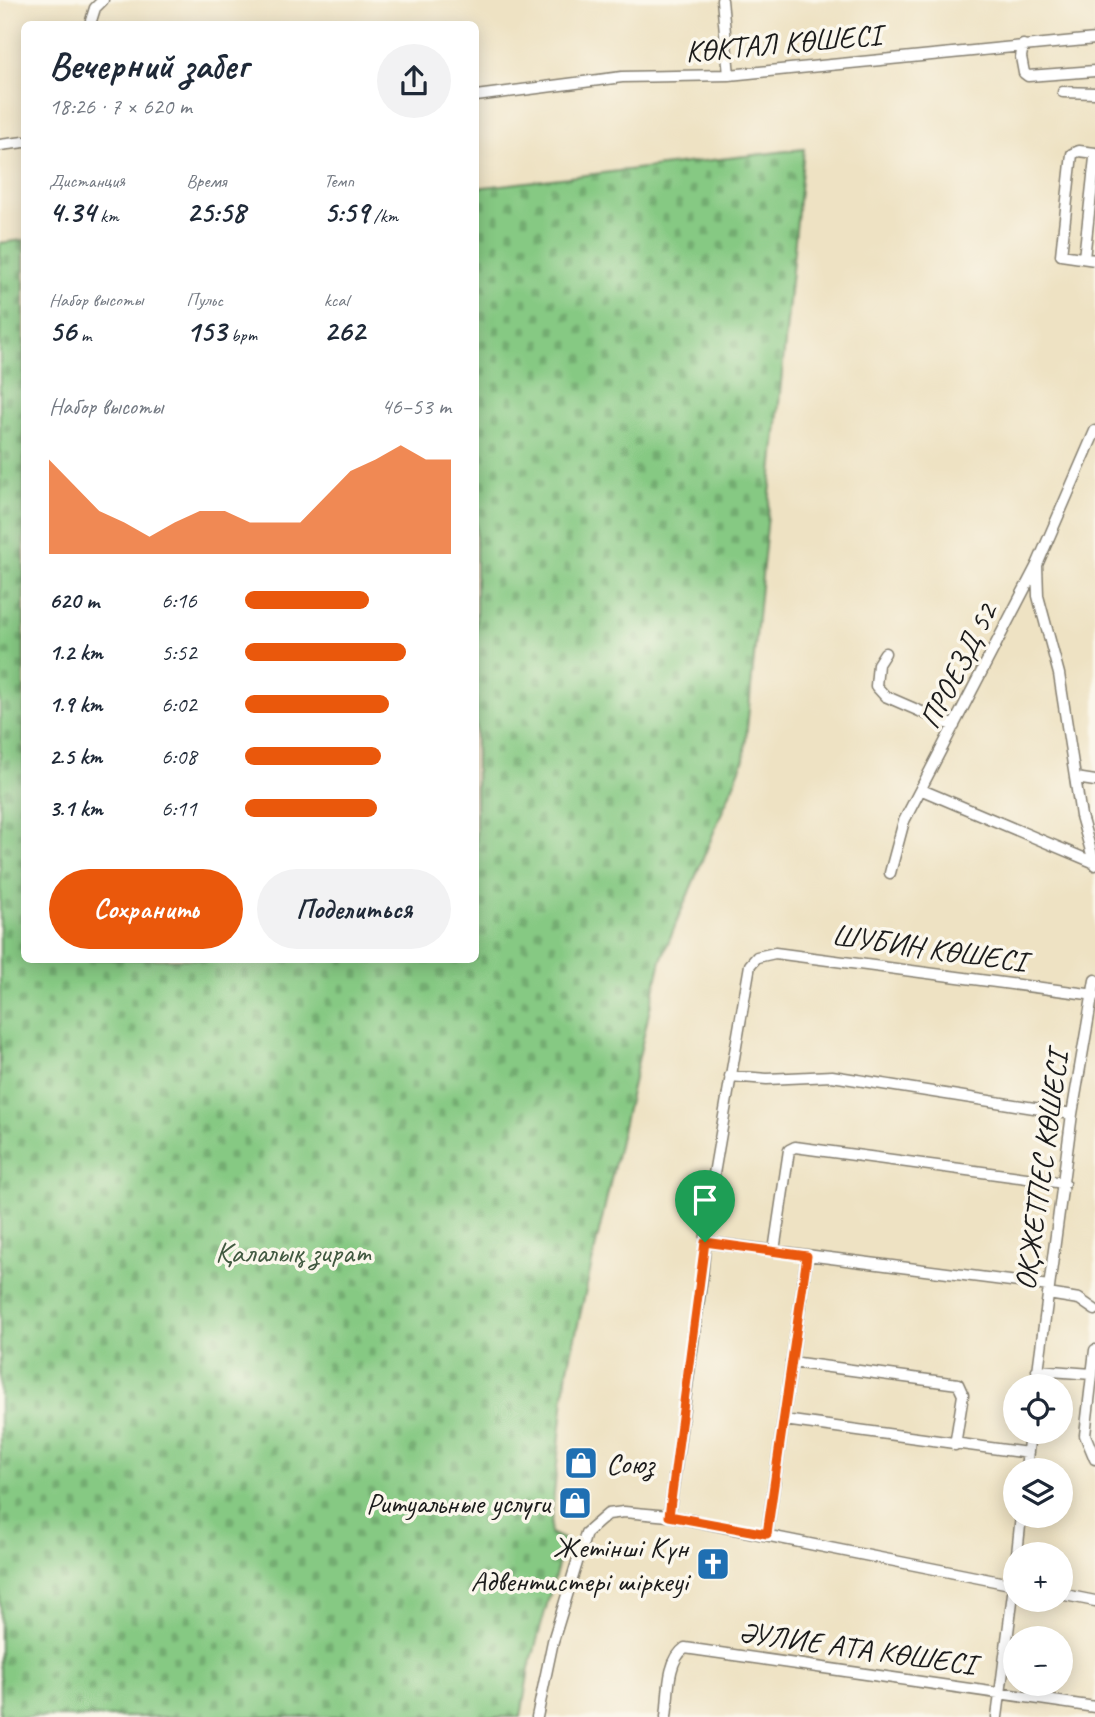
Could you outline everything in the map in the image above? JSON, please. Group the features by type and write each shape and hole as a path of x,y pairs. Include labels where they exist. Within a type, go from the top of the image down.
{"street":[{"path":"91,21 95,8 103,0"},
{"path":"722,0 729,75"},
{"name":"КӨКТАЛ КӨШЕСІ","path":"479,96 622,77 729,75 1095,39"},
{"path":"1023,45 1021,57 1024,73 1028,76 1095,71"},
{"path":"1063,92 1095,93"},
{"path":"0,145 21,142"},
{"path":"1095,153 1079,151 1072,154 1061,255 1089,259 1095,158"},
{"path":"1095,431 1037,565 1038,596 1059,674 1085,838 1095,863"},
{"name":"ПРОЕЗД 52","path":"890,873 904,821 1037,565"},
{"path":"885,653 878,664 876,686 885,696 954,726"},
{"path":"1076,778 1095,781"},
{"path":"922,790 1095,863"},
{"name":"ШУБИН КӨШЕСІ","path":"730,1076 750,965 757,957 775,953 1094,995"},
{"name":"ОҚЖЕТПЕС КӨШЕСІ","path":"1037,1374 1072,1114 1095,980"},
{"path":"669,1516 709,1203 730,1076 768,1079 832,1076 1072,1114"},
{"path":"774,1251 789,1150 795,1147 1063,1183"},
{"path":"705,1242 1048,1290 1079,1299 1095,1310"},
{"path":"767,1534 807,1256"},
{"path":"1095,1350 1093,1386 1085,1435 1095,1460"},
{"path":"791,1362 958,1384 963,1395 955,1444"},
{"path":"1037,1370 1092,1374"},
{"path":"784,1420 1028,1453"},
{"path":"1027,1458 1029,1444"},
{"path":"537,1717 553,1641 586,1533 608,1514 624,1512 669,1516 1003,1583"},
{"path":"1073,1597 1095,1601"},
{"path":"997,1717 1011,1612"},
{"name":"ӘУЛИЕ АТА КӨШЕСІ","path":"666,1717 672,1668 678,1653 685,1648 1095,1707"}],"green space":[{"name":"Қалалық зират","path":"804,149 744,759 661,960 566,1377 550,1533 565,1540 529,1669 521,1717 0,1717 0,243 21,240 21,963 479,963 479,188"}],"place":[{"name":"Союз","path":"581,1463"},
{"name":"Ритуальные услуги","path":"575,1503"},
{"name":"Жетінші Күн Адвентистері шіркеуі","path":"713,1564"}],"route":[{"path":"705,1242 807,1256 767,1534 669,1516 705,1242"}]}
